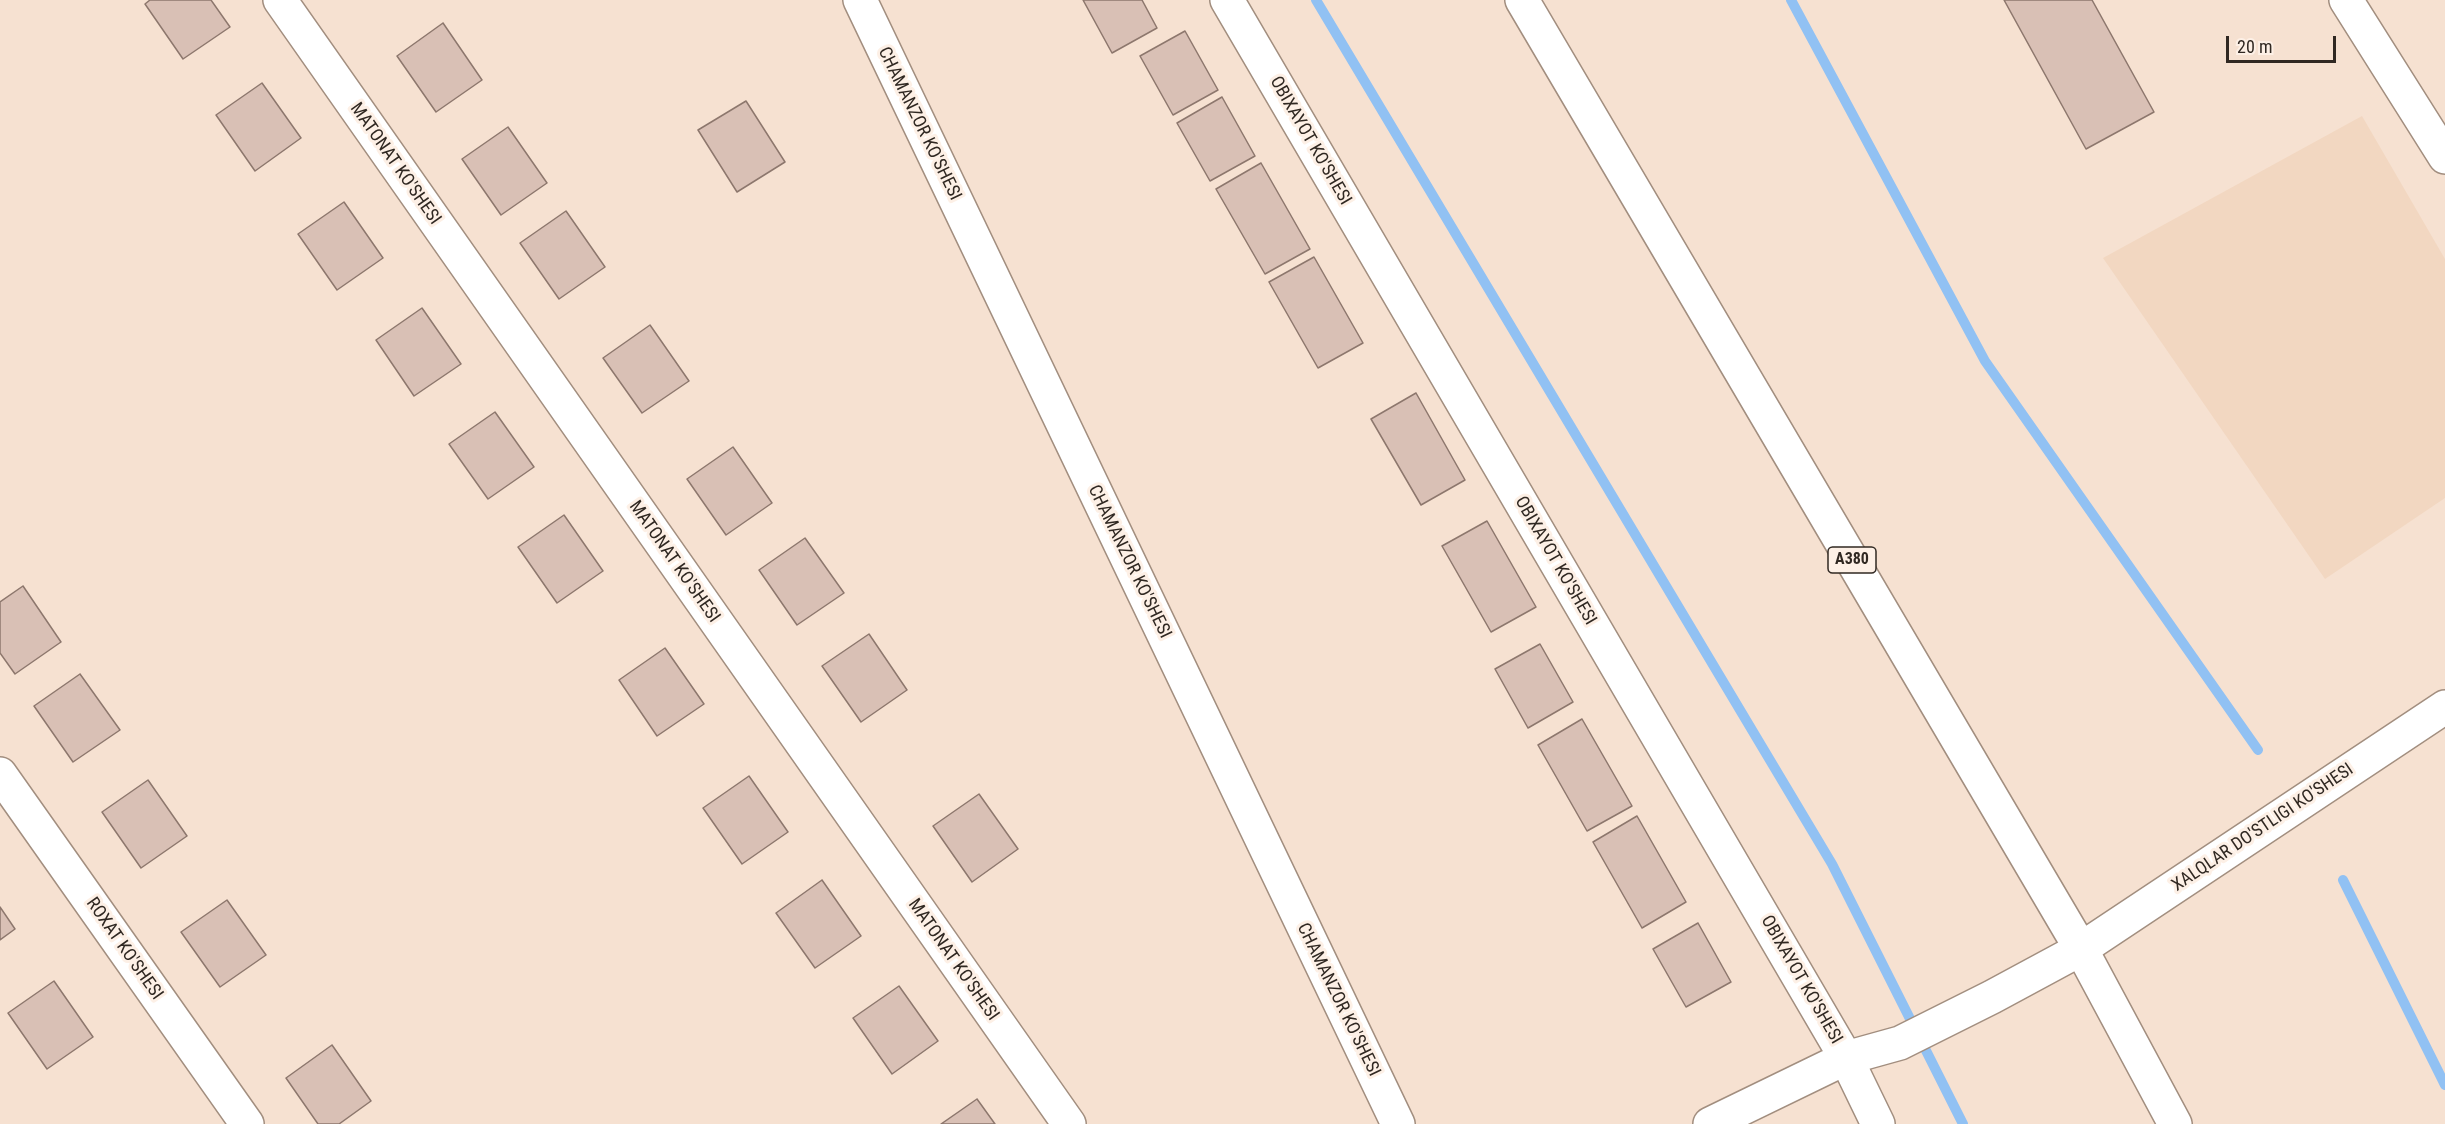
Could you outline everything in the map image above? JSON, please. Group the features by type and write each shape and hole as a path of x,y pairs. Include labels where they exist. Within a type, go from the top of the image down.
{"main road":[{"name":"MATONAT KO'SHESI","path":"280,0 1069,1124"},
{"name":"CHAMANZOR KO'SHESI","path":"860,0 1398,1124"},
{"name":"OBIXAYOT KO'SHESI","path":"1227,0 1846,1058 1878,1124"},
{"name":"A380","path":"1522,0 2081,949 2175,1124"},
{"path":"2346,0 2445,157"},
{"name":"XALQLAR DO'STLIGI KO'SHESI","path":"1710,1124 1846,1058 1900,1043 1992,998 2081,949 2445,707"},
{"name":"ROXAT KO'SHESI","path":"0,774 248,1124"}],"shaded area":[{"path":"2362,116 2445,259 2445,498 2325,579 2103,258"}],"building":[{"path":"150,0 211,0 230,27 183,59 145,4"},
{"path":"1083,0 1142,0 1157,28 1112,53"},
{"path":"2004,0 2092,0 2154,112 2086,149"},
{"path":"443,23 482,80 436,112 397,56"},
{"path":"1185,31 1218,90 1173,115 1140,56"},
{"path":"262,83 301,138 255,171 216,115"},
{"path":"1222,97 1255,156 1210,181 1177,123"},
{"path":"746,101 785,162 737,192 698,130"},
{"path":"508,127 547,183 501,215 462,159"},
{"path":"1261,163 1310,249 1265,274 1216,189"},
{"path":"344,202 383,258 337,290 298,234"},
{"path":"566,211 605,267 559,299 520,243"},
{"path":"1314,257 1363,343 1318,368 1269,282"},
{"path":"422,308 461,364 414,396 376,340"},
{"path":"650,325 689,381 642,413 603,358"},
{"path":"1416,393 1465,480 1421,505 1371,419"},
{"path":"495,412 534,467 488,499 449,444"},
{"path":"733,447 772,503 726,535 687,479"},
{"path":"564,515 603,571 557,603 518,547"},
{"path":"1487,521 1536,607 1491,632 1442,546"},
{"path":"805,538 844,593 797,625 759,570"},
{"path":"23,586 61,642 15,674 0,653 0,602"},
{"path":"869,634 907,690 861,722 822,666"},
{"path":"1540,644 1573,702 1528,728 1495,669"},
{"path":"665,648 704,704 657,736 619,680"},
{"path":"80,674 120,730 73,762 34,706"},
{"path":"1582,719 1632,806 1587,831 1538,745"},
{"path":"749,776 788,832 742,864 703,808"},
{"path":"148,780 187,836 141,868 102,812"},
{"path":"979,794 1018,849 972,882 933,826"},
{"path":"1637,816 1686,902 1642,928 1593,842"},
{"path":"822,880 861,936 815,968 776,913"},
{"path":"227,900 266,955 220,987 181,932"},
{"path":"0,907 15,929 0,940"},
{"path":"1698,923 1731,982 1686,1007 1653,949"},
{"path":"54,981 93,1037 47,1069 8,1013"},
{"path":"899,986 938,1041 892,1074 853,1018"},
{"path":"332,1045 371,1101 339,1124 318,1124 286,1078"},
{"path":"977,1099 995,1124 941,1124"}],"waterway":[{"path":"1316,0 1832,864 1963,1124"},
{"path":"1791,0 1985,361 2258,750"},
{"path":"2343,880 2445,1085"}]}
